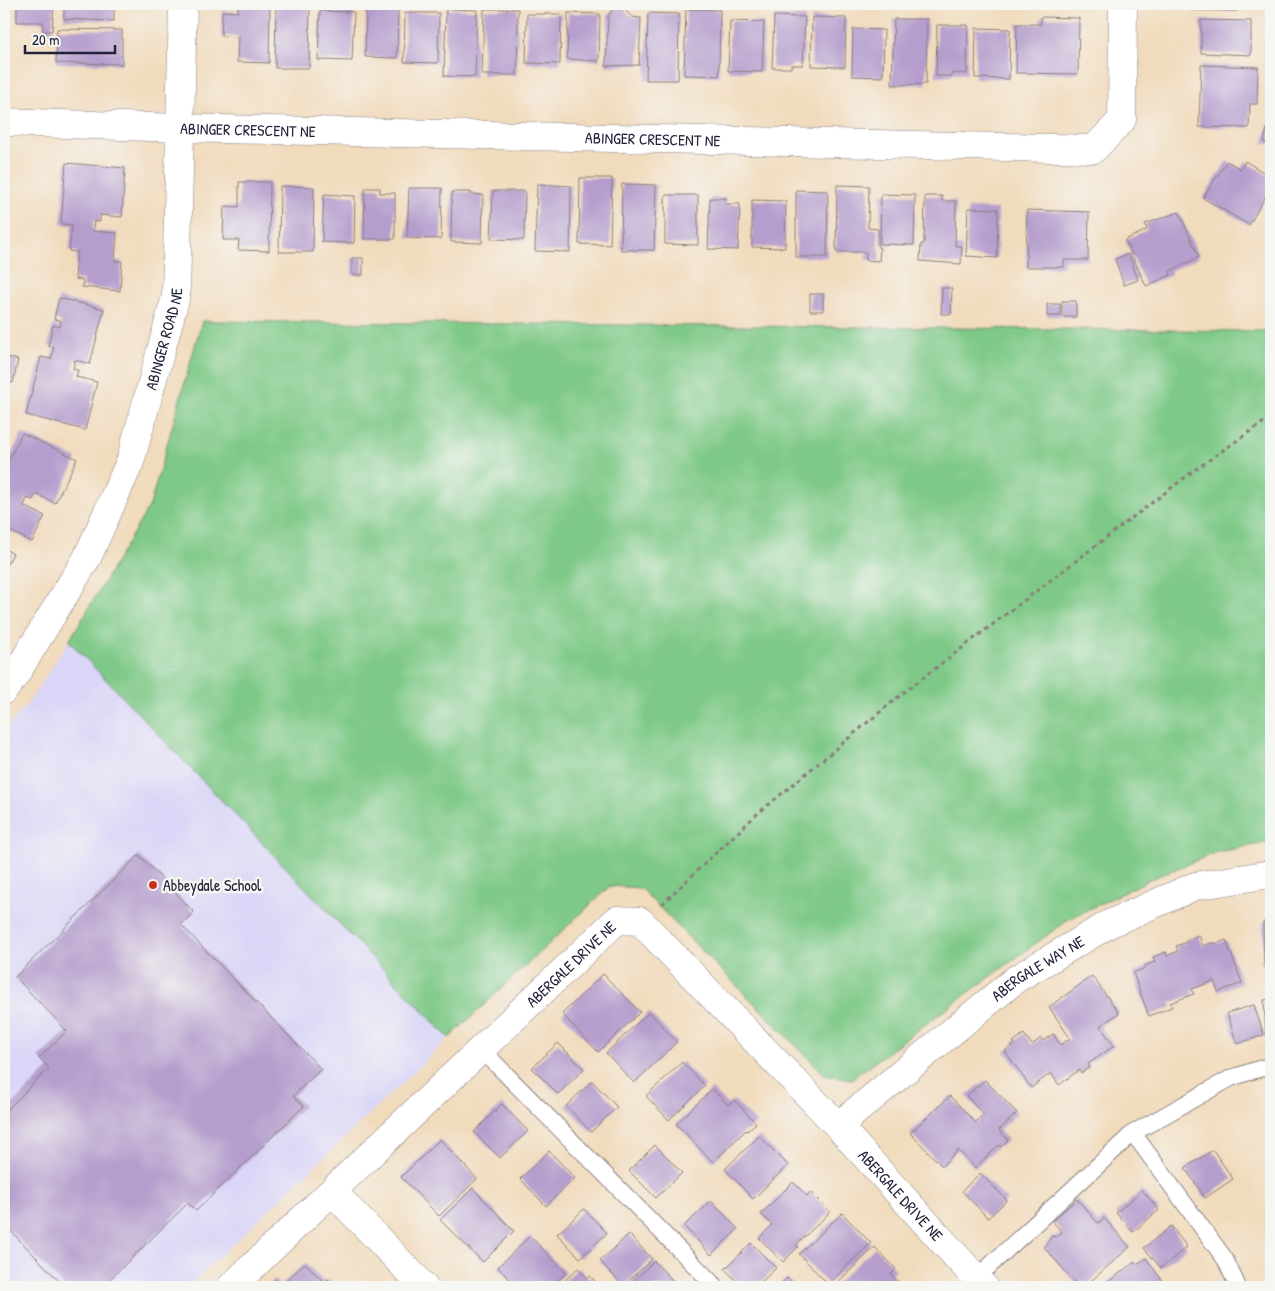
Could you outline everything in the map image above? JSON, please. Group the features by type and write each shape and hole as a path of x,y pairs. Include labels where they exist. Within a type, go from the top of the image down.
{"street":[{"name":"ABINGER CRESCENT NE","path":"183,4 180,128 1094,149 1122,120 1124,4"},
{"path":"4,122 180,128"},
{"name":"ABINGER ROAD NE","path":"4,690 14,677 87,558 130,462 176,296 180,128"},
{"name":"ABERGALE WAY NE","path":"838,1126 1016,979 1109,924 1195,886 1271,874"},
{"name":"ABERGALE DRIVE NE","path":"231,1287 617,920 640,921 838,1126 976,1284"},
{"path":"332,1191 424,1287"}],"lane":[{"path":"481,1049 716,1287"},
{"path":"976,1284 1132,1133 1231,1078 1271,1066"},
{"path":"1132,1133 1225,1260 1238,1287"}],"path":[{"path":"640,921 667,900 756,815 903,693 1211,458 1271,417"}],"shaded area":[{"name":"Abbeydale School","path":"69,641 449,1038 188,1287 4,1287 4,732 27,705"}],"green space":[{"path":"202,321 1271,331 1271,842 1217,852 1153,878 1069,919 851,1079 825,1075 640,888 610,886 449,1038 69,641 150,505"}],"building":[{"path":"17,4 54,4 52,31 43,31 43,22 17,22"},
{"path":"64,4 114,4 114,21 64,19"},
{"path":"238,4 270,4 269,63 237,62 238,37 221,36 222,11 238,12"},
{"path":"276,4 310,4 309,68 275,68"},
{"path":"1190,4 1238,4 1237,11 1190,10"},
{"path":"366,9 398,10 397,58 365,57"},
{"path":"446,9 477,10 475,77 444,76"},
{"path":"484,9 518,9 517,75 482,75"},
{"path":"613,9 624,9 632,17 641,18 639,65 606,66 608,16"},
{"path":"686,9 720,10 719,76 684,75"},
{"path":"320,11 354,12 352,61 318,60"},
{"path":"405,13 439,13 438,63 404,62"},
{"path":"568,13 600,14 599,61 567,59"},
{"path":"648,13 679,14 678,80 646,80"},
{"path":"527,14 561,14 560,64 526,63"},
{"path":"774,16 805,17 803,65 791,65 791,68 772,68"},
{"path":"812,17 846,18 845,67 811,66"},
{"path":"1041,17 1079,18 1078,74 1016,73 1017,24 1041,24"},
{"path":"894,19 927,19 926,84 892,85"},
{"path":"1201,20 1251,21 1251,55 1201,53"},
{"path":"730,21 764,22 762,72 728,71"},
{"path":"937,25 968,25 967,74 952,73 952,76 936,76"},
{"path":"976,28 1010,29 1009,79 975,78"},
{"path":"57,29 122,30 122,64 56,63"},
{"path":"853,29 884,30 883,77 852,76"},
{"path":"1201,65 1258,67 1257,104 1250,104 1249,128 1199,127"},
{"path":"1267,128 1271,129 1271,144 1264,143"},
{"path":"1227,161 1241,169 1245,161 1271,177 1271,187 1249,225 1203,198"},
{"path":"66,163 125,168 122,217 100,215 100,222 94,221 93,231 117,233 115,261 122,261 120,291 82,287 83,280 75,279 77,252 69,251 72,225 61,224"},
{"path":"580,178 612,178 610,245 579,244"},
{"path":"239,182 270,182 269,251 238,250 239,240 223,240 224,206 239,207"},
{"path":"537,184 571,186 570,252 535,251"},
{"path":"622,184 656,185 654,250 621,250"},
{"path":"837,185 869,186 868,228 878,229 879,261 866,260 866,252 836,252"},
{"path":"280,186 314,187 313,252 279,252"},
{"path":"365,188 380,188 380,193 395,193 395,239 364,239"},
{"path":"409,188 442,188 441,239 407,238"},
{"path":"796,190 828,191 827,257 796,257"},
{"path":"493,191 525,191 524,240 491,239"},
{"path":"452,192 471,192 471,194 483,195 482,243 451,242"},
{"path":"324,194 355,196 354,243 322,242"},
{"path":"881,194 915,195 914,245 880,244"},
{"path":"665,195 698,195 698,245 665,244"},
{"path":"925,196 942,196 942,201 956,201 955,246 962,246 961,264 920,261 921,244 924,244"},
{"path":"710,198 726,198 725,204 740,204 738,250 708,249"},
{"path":"752,200 786,201 785,248 752,247"},
{"path":"968,208 998,209 997,258 966,256"},
{"path":"1027,210 1089,212 1088,260 1064,260 1064,267 1026,267"},
{"path":"1179,212 1199,257 1170,271 1171,275 1146,286 1125,240 1147,230 1145,224"},
{"path":"1129,254 1138,280 1124,285 1115,259"},
{"path":"352,258 363,258 363,275 352,275"},
{"path":"942,288 952,288 951,314 941,314"},
{"path":"810,294 823,294 823,311 810,311"},
{"path":"59,298 104,309 90,364 75,360 73,369 78,370 76,377 97,382 85,430 26,415 41,357 51,359 54,347 48,346 53,325 60,327 61,321 54,319"},
{"path":"1062,301 1076,301 1076,317 1062,317"},
{"path":"1047,304 1060,304 1060,316 1047,316"},
{"path":"4,356 18,360 13,383 4,381"},
{"path":"22,433 77,459 55,503 36,494 33,500 27,498 24,506 45,516 32,542 4,528 4,497 6,492 4,491 4,470"},
{"path":"4,548 13,554 4,569"},
{"path":"139,855 194,912 181,925 321,1069 293,1096 304,1106 196,1211 188,1203 102,1287 65,1287 4,1224 4,1113 49,1068 39,1058 67,1031 15,977"},
{"path":"1263,922 1271,922 1271,967 1264,967"},
{"path":"1199,935 1203,946 1226,940 1242,983 1218,992 1214,981 1192,989 1194,994 1170,1003 1172,1007 1149,1016 1133,973 1155,962 1153,957 1166,952 1167,956 1178,951 1176,946"},
{"path":"603,974 640,1012 598,1052 562,1014"},
{"path":"1092,976 1119,1013 1100,1026 1114,1046 1088,1064 1090,1067 1081,1073 1079,1070 1059,1085 1051,1073 1031,1088 1005,1051 1024,1034 1032,1045 1041,1038 1043,1041 1053,1034 1061,1045 1070,1038 1049,1007"},
{"path":"1271,999 1271,1035 1266,1035 1264,1000"},
{"path":"1254,1005 1264,1035 1237,1044 1227,1013"},
{"path":"649,1012 677,1042 634,1083 606,1053"},
{"path":"558,1043 584,1069 558,1094 532,1068"},
{"path":"682,1062 705,1086 669,1120 646,1096"},
{"path":"985,1080 1017,1113 999,1130 1008,1140 1000,1147 999,1145 975,1168 958,1150 942,1166 910,1133 950,1096 976,1123 984,1115 966,1096"},
{"path":"592,1081 617,1107 591,1132 566,1106"},
{"path":"712,1089 728,1105 734,1100 756,1123 746,1130 713,1162 676,1124"},
{"path":"502,1104 528,1131 500,1158 474,1132"},
{"path":"759,1136 788,1165 753,1199 725,1169"},
{"path":"440,1139 477,1179 439,1216 401,1177"},
{"path":"655,1145 682,1173 656,1198 629,1171"},
{"path":"1213,1150 1233,1179 1205,1198 1185,1168"},
{"path":"549,1151 575,1178 546,1206 520,1179"},
{"path":"980,1173 1007,1200 988,1218 962,1191"},
{"path":"793,1182 807,1196 810,1192 830,1212 796,1245 798,1247 783,1262 759,1238 772,1225 761,1214"},
{"path":"473,1188 514,1231 483,1262 440,1220"},
{"path":"1142,1190 1159,1210 1133,1232 1116,1213"},
{"path":"1077,1199 1098,1223 1104,1218 1130,1247 1084,1287 1079,1287 1044,1247 1052,1236 1057,1237 1062,1232 1052,1221"},
{"path":"711,1201 738,1229 711,1255 684,1226"},
{"path":"584,1209 607,1233 580,1258 557,1234"},
{"path":"842,1213 871,1243 828,1284 799,1254"},
{"path":"1171,1226 1187,1247 1161,1268 1144,1248"},
{"path":"629,1234 652,1259 623,1286 600,1261"},
{"path":"530,1236 566,1273 551,1287 517,1287 498,1267"},
{"path":"751,1243 776,1268 756,1287 742,1287 725,1269"},
{"path":"875,1247 896,1269 891,1274 900,1284 898,1287 841,1287 837,1283"},
{"path":"1146,1258 1167,1287 1101,1287 1135,1262 1137,1264"},
{"path":"654,1261 679,1287 627,1287"},
{"path":"305,1263 324,1282 328,1279 336,1287 267,1287 274,1280 280,1286"},
{"path":"578,1268 588,1278 590,1276 601,1287 558,1287"},
{"path":"787,1278 796,1287 777,1287"}],"place":[{"name":"Abbeydale School","path":"153,885"}]}
